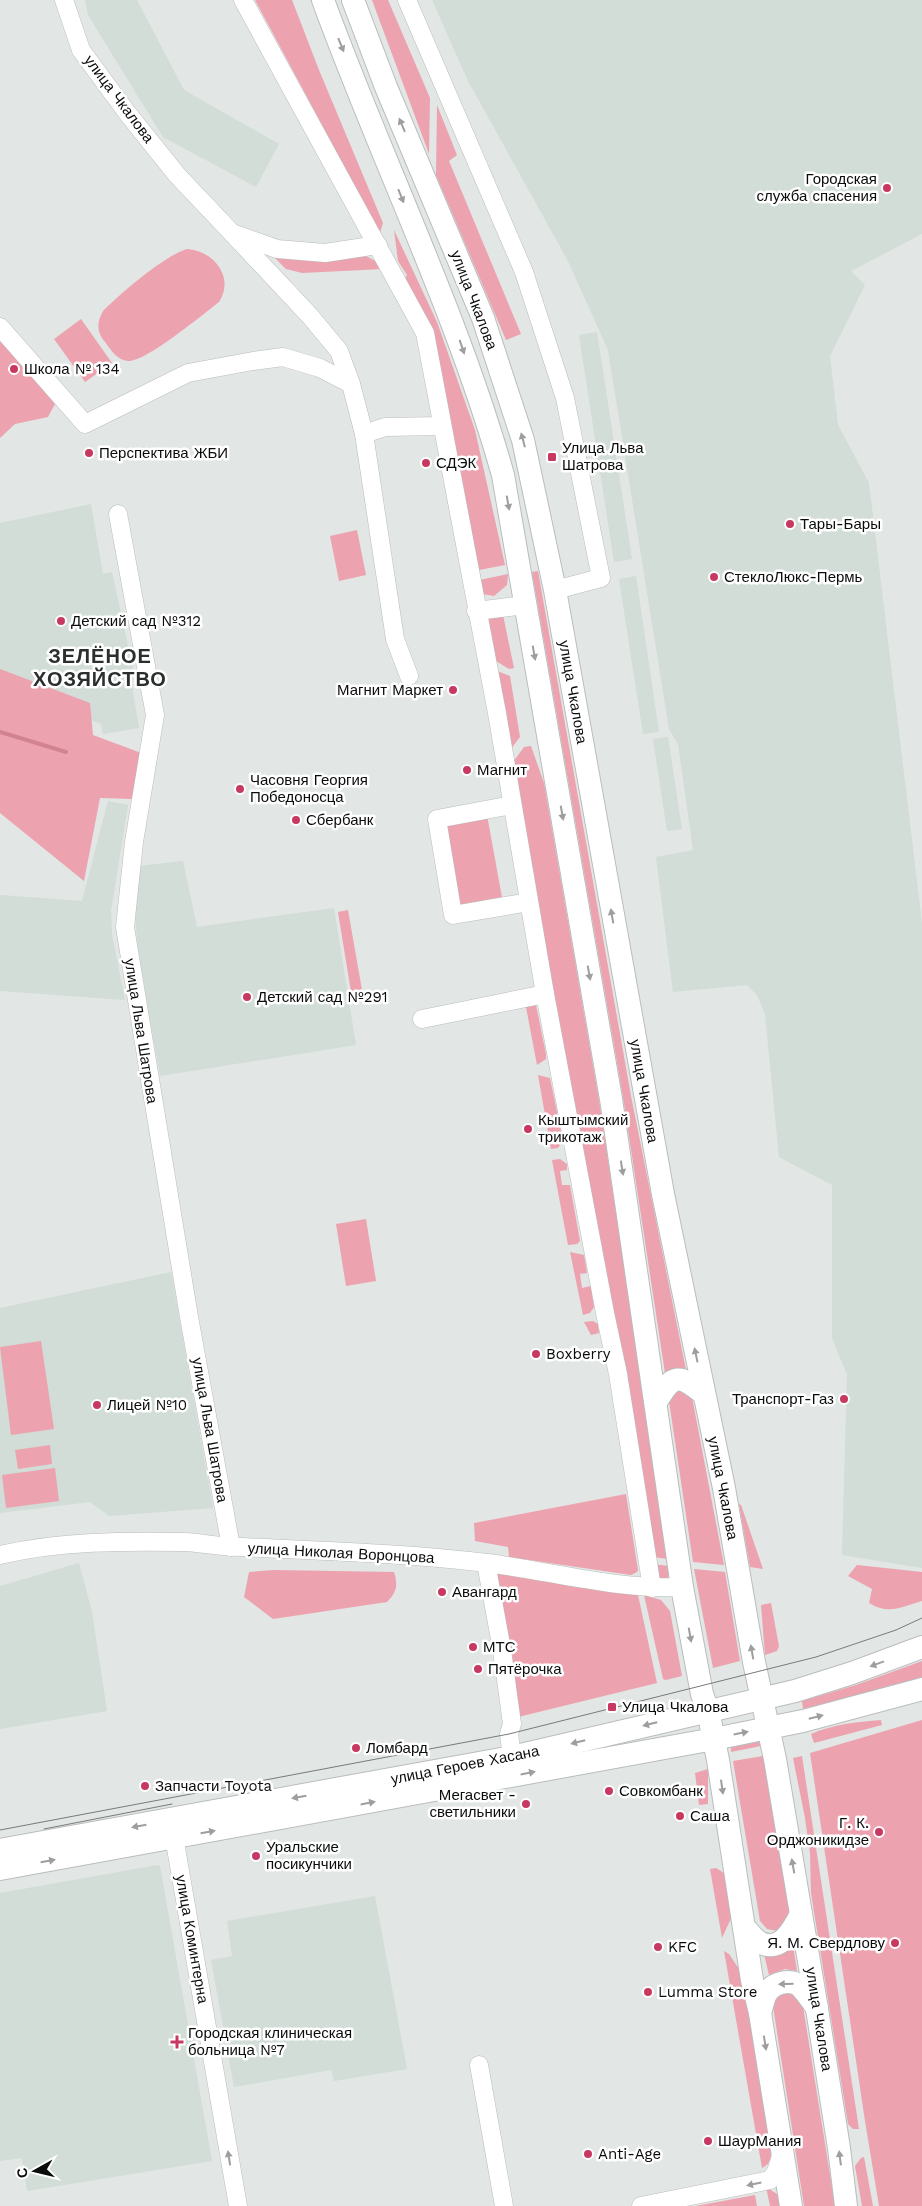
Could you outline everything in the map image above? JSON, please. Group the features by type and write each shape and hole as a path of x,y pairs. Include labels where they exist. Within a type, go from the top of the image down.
{"main road":[{"name":"улица Чкалова","path":"323,0 458,336 487,418 503,475 611,1099 682,1587 702,1694 714,1739 752,1980 760,2013 791,2206"},
{"name":"улица Чкалова","path":"353,0 386,87 482,318 523,440 555,590 646,1103 724,1488 768,1728 817,2009 839,2148 846,2206"},
{"path":"656,1402 667,1384 677,1379 688,1381 704,1394"},
{"name":"улица Героев Хасана","path":"0,1870 173,1829 512,1758 762,1699 852,1673 922,1647"},
{"name":"улица Героев Хасана","path":"0,1850 173,1829 714,1739 864,1706 922,1689"},
{"path":"744,1927 759,1943 766,1945 774,1944 789,1936 801,1914"},
{"path":"760,2013 770,1989 778,1984 788,1982 799,1985 817,2009"}],"street":[{"name":"улица Чкалова","path":"64,0 81,50 128,114 177,175 232,233 277,248 325,253 378,245"},
{"path":"243,0 425,332 496,713 545,994 618,1374 652,1588"},
{"path":"407,0 524,272 565,398 601,578 555,590"},
{"path":"232,233 310,316 339,351 351,384 364,434 395,639 409,676"},
{"path":"0,327 85,424 188,373 252,361 283,357 320,368 351,384"},
{"path":"364,434 385,427 442,426"},
{"name":"улица Льва Шатрова","path":"118,514 155,715 134,842 125,927 189,1316 231,1547"},
{"path":"476,611 526,605"},
{"path":"512,805 436,819 453,915 529,902"},
{"path":"422,1020 545,994"},
{"name":"улица Николая Воронцова","path":"0,1555 56,1545 113,1542 186,1542 231,1547 402,1554 486,1563 652,1588 682,1587"},
{"path":"486,1563 502,1650 512,1724 509,1734 512,1758"},
{"name":"улица Коминтерна","path":"173,1829 238,2206"},
{"path":"479,2065 504,2206"},
{"path":"641,2206 770,2180 776,2172 782,2150"}],"shaded area":[{"path":"85,0 137,0 184,90 279,144 256,187 163,137 88,15"},
{"path":"255,0 292,0 383,223 380,233"},
{"path":"372,0 388,0 430,98 429,154"},
{"path":"432,0 922,0 922,234 851,271 865,285 830,356 838,425 869,483 922,923 922,1568 842,1555 847,1375 832,1338 832,1185 779,1157 765,1014 757,995 747,985 673,992 656,857 693,850 678,744 669,729 608,350 568,261 468,81"},
{"path":"437,105 457,155 449,161 521,334 506,340 436,175"},
{"path":"394,230 437,322 475,430 505,565 474,571 404,281 407,275 398,261"},
{"path":"187,249 206,255 219,267 225,283 219,302 174,337 147,354 128,361 117,357 102,338 99,331 99,323 103,311 131,285 155,267"},
{"path":"272,255 335,258 366,256 381,264 383,269 302,273 286,269"},
{"path":"81,319 112,363 85,382 54,339"},
{"path":"597,332 632,559 614,562 579,335"},
{"name":"Школа № 134","path":"0,340 56,402 48,417 15,424 0,438"},
{"name":"Детский сад №312","path":"91,504 103,574 112,572 133,668 133,692 139,728 103,734 101,724 0,686 0,523"},
{"path":"357,530 366,575 339,581 330,536"},
{"path":"538,571 631,1096 686,1370 665,1373 623,1097 532,572"},
{"path":"508,574 507,585 494,596 482,594 475,581"},
{"path":"636,576 659,732 643,734 619,579"},
{"path":"503,615 514,668 509,669 496,661 486,624 491,617"},
{"path":"0,669 90,703 93,735 144,754 132,799 100,798 84,881 0,813"},
{"path":"492,669 510,676 520,737 506,755"},
{"path":"668,737 682,829 667,831 653,739"},
{"path":"531,746 544,783 599,1100 668,1559 652,1557 573,1128 513,762 524,747"},
{"path":"108,801 128,805 111,911 112,935 125,1000 0,991 0,895 82,901"},
{"path":"487,815 503,903 456,911 441,823"},
{"name":"Детский сад №291","path":"183,861 197,927 334,908 356,1045 160,1076 138,949 134,904 138,866"},
{"path":"348,910 362,990 351,992 338,912"},
{"path":"525,1002 536,1005 546,1054 546,1059 537,1065"},
{"path":"538,1075 550,1078 563,1141 558,1148 551,1149"},
{"path":"560,1159 567,1164 567,1170 560,1171 562,1185 570,1185 580,1241 577,1244 568,1245 552,1160"},
{"path":"366,1219 376,1281 346,1286 336,1224"},
{"path":"570,1252 584,1255 587,1273 580,1274 582,1288 591,1286 594,1307 590,1313 583,1315"},
{"name":"Лицей №10","path":"171,1272 213,1508 109,1516 90,1502 0,1513 0,1308"},
{"path":"593,1321 598,1324 599,1333 591,1335 584,1322"},
{"path":"41,1341 54,1429 11,1435 0,1347"},
{"path":"683,1390 692,1397 724,1565 693,1562 669,1401 673,1392"},
{"path":"50,1445 52,1464 18,1469 15,1450"},
{"path":"55,1468 59,1501 6,1508 2,1475"},
{"path":"626,1494 638,1570 631,1575 509,1557 508,1547 475,1541 474,1523"},
{"path":"739,1504 741,1505 763,1569 750,1567"},
{"path":"79,1563 92,1612 107,1711 0,1729 0,1586"},
{"path":"653,1564 669,1566 668,1579 658,1580"},
{"path":"857,1565 922,1572 922,1601 895,1609 876,1607 869,1603 872,1589 848,1576"},
{"path":"694,1569 725,1572 740,1661 713,1668"},
{"path":"274,1570 394,1572 396,1588 387,1602 273,1619 244,1597 249,1572"},
{"path":"492,1572 638,1595 657,1683 514,1718"},
{"path":"644,1595 661,1600 670,1611 682,1676 663,1679"},
{"path":"771,1603 779,1646 777,1651 765,1655 761,1605"},
{"path":"922,1661 922,1677 858,1696 803,1709 802,1701 856,1685"},
{"path":"881,1720 882,1725 814,1743 811,1734 837,1726"},
{"path":"922,1720 922,2206 879,2206 810,1753"},
{"path":"759,1741 761,1746 731,1752 731,1744"},
{"path":"763,1756 790,1916 778,1931 767,1929 760,1921 733,1761"},
{"path":"802,1756 859,2129 853,2129 848,2124 811,1893 810,1853 793,1758"},
{"path":"708,1769 708,1804 699,1805 695,1773"},
{"path":"160,1866 212,2161 27,2191 22,2158 0,2161 0,1893"},
{"path":"716,1868 724,1873 733,1914 722,1938 710,1869"},
{"path":"375,1896 407,2069 334,2081 331,2070 234,2087 211,1960 232,1956 227,1921"},
{"path":"793,1945 797,1971 785,1969 769,1975 763,1950"},
{"path":"724,1951 729,1954 743,1975 772,2155 768,2164 762,2168"},
{"path":"789,1991 802,2000 835,2206 804,2206 773,2006 778,1994"},
{"path":"864,2157 873,2206 862,2206 855,2166"},
{"path":"766,2187 777,2194 781,2206 770,2206"},
{"path":"755,2195 757,2206 696,2206"}],"waterway":[{"path":"0,732 66,752"}],"tram line":[{"path":"0,1830 509,1734 816,1657 896,1630 922,1618"},
{"path":"44,1829 172,1804"}],"place":[{"name":"Городская служба спасения","path":"887,188"},
{"name":"Школа № 134","path":"14,369"},
{"name":"Перспектива ЖБИ","path":"89,453"},
{"name":"Улица Льва Шатрова","path":"552,457"},
{"name":"СДЭК","path":"426,463"},
{"name":"Тары-Бары","path":"790,524"},
{"name":"СтеклоЛюкс-Пермь","path":"714,577"},
{"name":"Детский сад №312","path":"61,621"},
{"name":"Магнит Маркет","path":"453,690"},
{"name":"Магнит","path":"467,770"},
{"name":"Часовня Георгия Победоносца","path":"240,789"},
{"name":"Сбербанк","path":"296,820"},
{"name":"Детский сад №291","path":"247,997"},
{"name":"Кыштымский трикотаж","path":"528,1129"},
{"name":"Boxberry","path":"536,1354"},
{"name":"Транспорт-Газ","path":"844,1399"},
{"name":"Лицей №10","path":"97,1405"},
{"name":"Авангард","path":"442,1592"},
{"name":"МТС","path":"473,1647"},
{"name":"Пятёрочка","path":"478,1669"},
{"name":"Улица Чкалова","path":"612,1707"},
{"name":"Ломбард","path":"356,1748"},
{"name":"Запчасти Toyota","path":"145,1786"},
{"name":"Совкомбанк","path":"609,1791"},
{"name":"Мегасвет - светильники","path":"526,1804"},
{"name":"Саша","path":"680,1816"},
{"name":"Г. К. Орджоникидзе","path":"879,1832"},
{"name":"Уральские посикунчики","path":"256,1856"},
{"name":"Я. М. Свердлову","path":"895,1943"},
{"name":"KFC","path":"658,1947"},
{"name":"Lumma Store","path":"648,1992"},
{"name":"Городская клиническая больница №7","path":"177,2042"},
{"name":"ШаурМания","path":"708,2141"},
{"name":"Anti-Age","path":"588,2154"}],"district":[{"name":"ЗЕЛЁНОЕ ХОЗЯЙСТВО","path":"100,668"}]}
